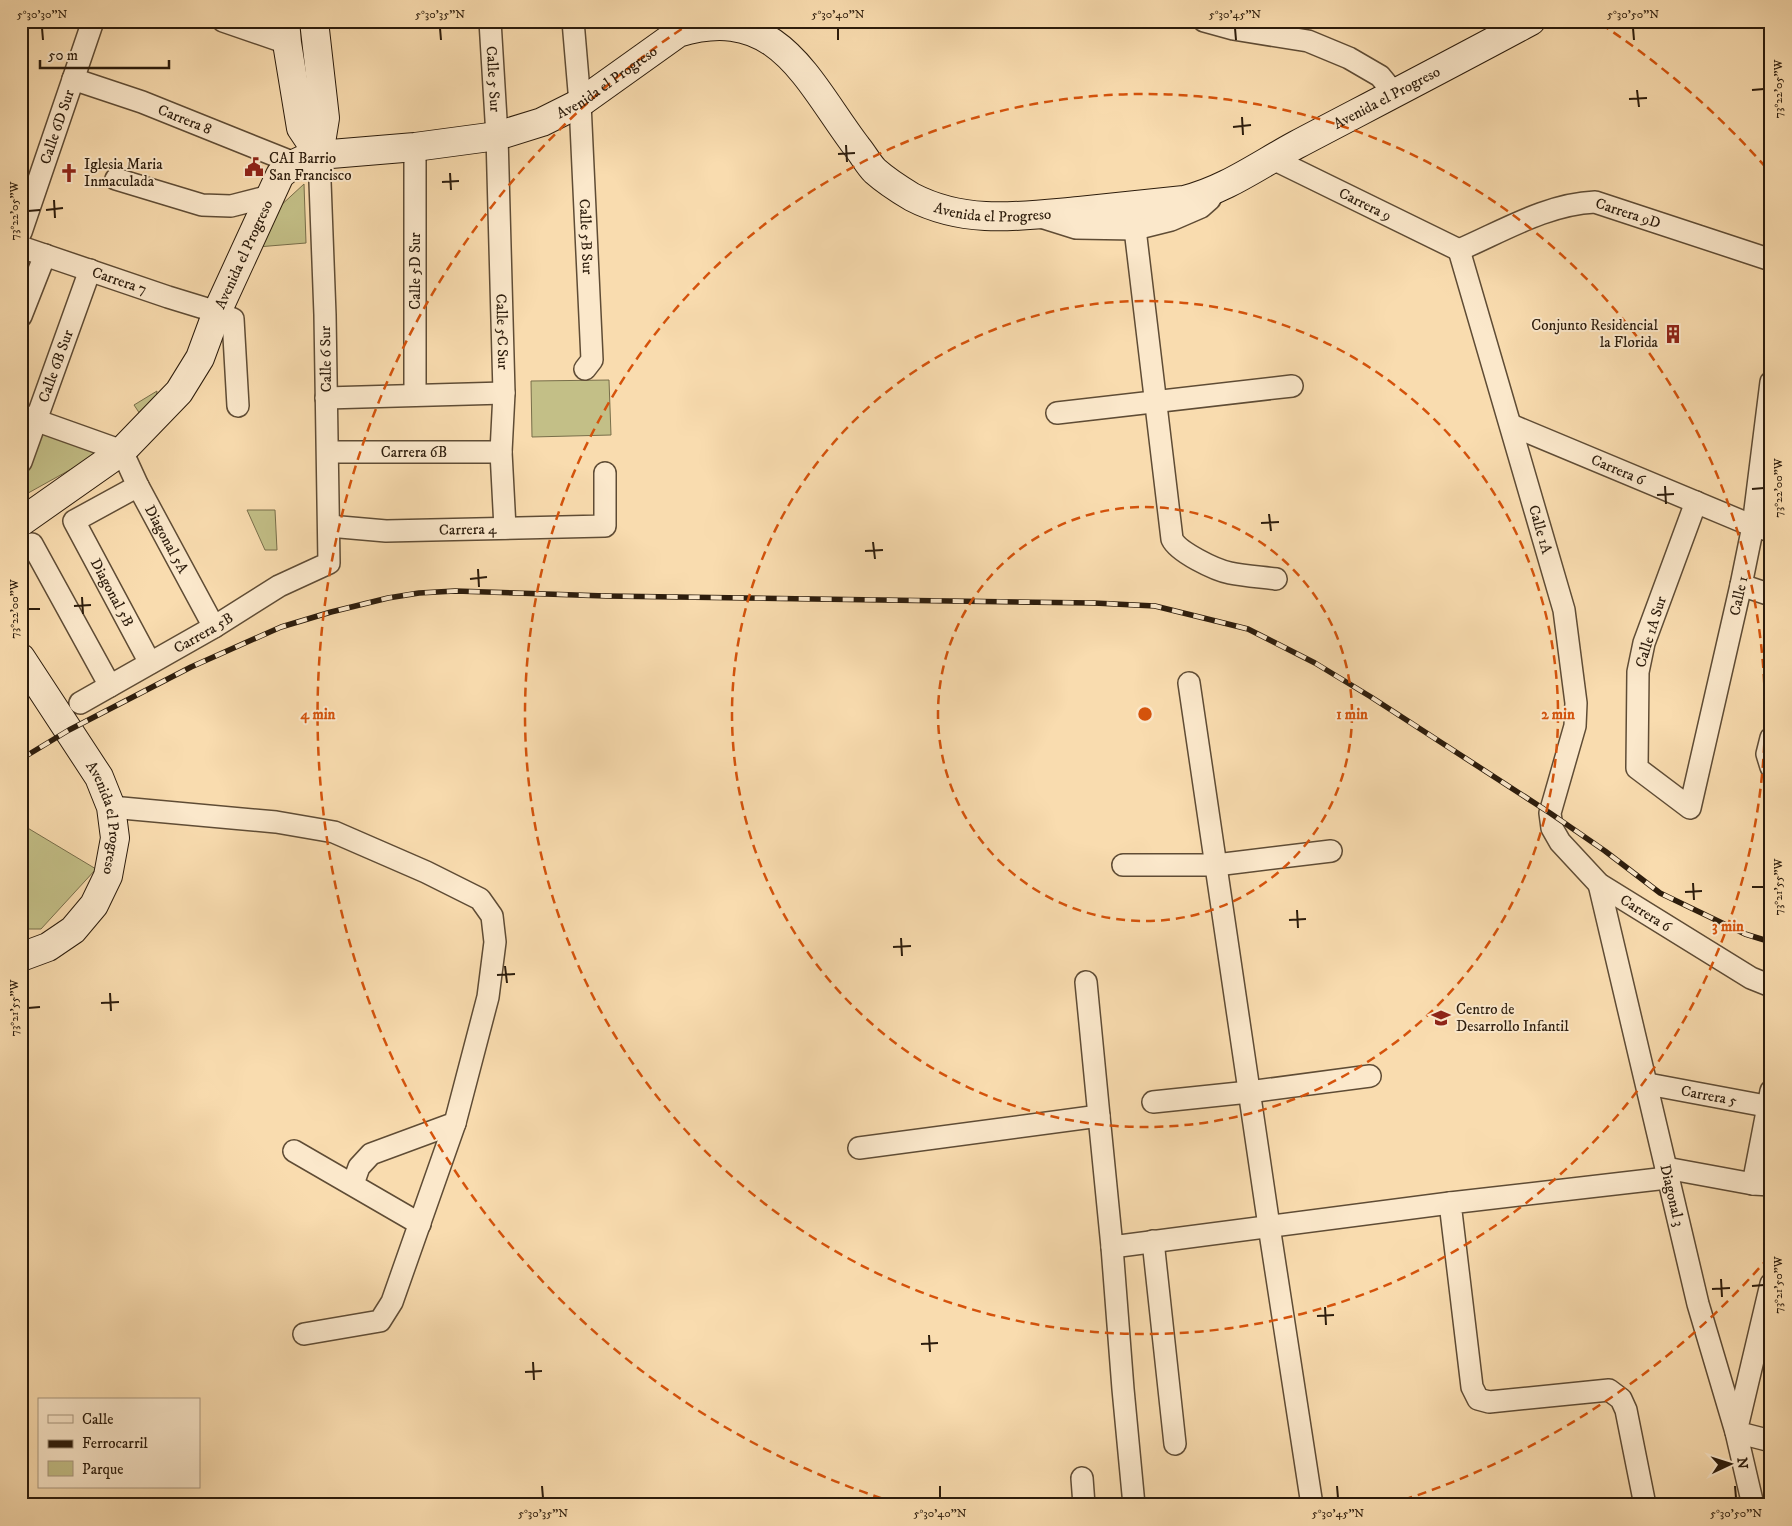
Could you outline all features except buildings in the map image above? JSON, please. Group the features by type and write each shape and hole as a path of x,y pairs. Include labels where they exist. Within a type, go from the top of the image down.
{"main road":[{"name":"Calle 6 Sur","path":"307,159 326,118 314,21"},
{"name":"Avenida el Progreso","path":"27,533 122,451 179,392 200,358 217,312 280,175 307,159 415,148 497,136 542,122 580,103 678,33 694,28 730,26 752,32 772,41 800,66 839,123 876,171 912,197 949,212 975,216 1009,217 1184,200 1201,196 1222,187 1271,158 1531,21"},
{"path":"286,32 307,159"},
{"name":"Avenida el Progreso","path":"21,658 99,777 111,807 115,838 108,876 94,905 73,930 48,947 21,957"}],"street":[{"name":"Calle 6D Sur","path":"21,232 93,21"},
{"path":"224,21 286,32"},
{"name":"Calle 5 Sur","path":"490,21 497,136"},
{"name":"Calle 5B Sur","path":"573,21 580,103 592,360 585,369"},
{"path":"1204,21 1233,29 1308,41 1348,58 1380,76 1394,93"},
{"name":"Carrera 8","path":"73,79 307,159"},
{"name":"Calle 5C Sur","path":"497,136 504,393 502,452 505,528"},
{"name":"Calle 5D Sur","path":"415,148 415,395"},
{"name":"Carrera 9","path":"1271,158 1459,250"},
{"name":"Calle 6 Sur","path":"307,159 326,398 329,563"},
{"path":"116,179 202,205 231,206 270,196"},
{"path":"1035,215 1076,228 1135,229 1171,220 1201,207 1222,187"},
{"name":"Carrera 9D","path":"1459,250 1552,209 1576,203 1596,202 1771,260"},
{"path":"1135,229 1172,538 1175,545 1190,556 1229,573 1276,579"},
{"name":"Carrera 7","path":"21,247 217,312"},
{"name":"Calle 1A","path":"1459,250 1564,610 1576,703 1575,726 1550,813"},
{"path":"21,316 45,255"},
{"name":"Calle 6B Sur","path":"21,462 29,418 90,270"},
{"path":"217,312 233,319 238,406"},
{"name":"Calle 1","path":"1690,808 1741,585 1762,529 1771,382"},
{"path":"1057,412 1292,386"},
{"path":"326,398 504,393"},
{"path":"29,418 122,451"},
{"name":"Carrera 6","path":"1510,425 1762,529"},
{"name":"Diagonal 5A","path":"122,451 138,486 214,627"},
{"name":"Carrera 6B","path":"328,452 502,452"},
{"name":"Carrera 4","path":"329,526 386,531 605,526 605,472"},
{"name":"Diagonal 5B","path":"138,486 74,521 150,663"},
{"name":"Calle 1A Sur","path":"1690,808 1637,768 1638,672 1644,643 1696,502"},
{"path":"27,533 110,686"},
{"name":"Carrera 5B","path":"80,703 214,627 280,586 329,563"},
{"path":"1741,585 1771,595"},
{"path":"1190,683 1249,1092 1312,1505"},
{"path":"1771,738 1767,754 1771,767"},
{"path":"111,807 276,822 334,832 426,872 480,899 492,916 495,942 488,997 455,1123 392,1302 380,1321 304,1334"},
{"name":"Carrera 6","path":"1550,813 1552,828 1560,842 1599,884 1751,978 1771,986"},
{"path":"1123,865 1216,864 1331,851"},
{"name":"Diagonal 3","path":"1599,884 1648,1084 1698,1304 1736,1432 1753,1505"},
{"path":"1086,982 1112,1247 1134,1505"},
{"path":"1153,1102 1370,1076"},
{"name":"Carrera 5","path":"1648,1084 1770,1101"},
{"path":"1112,1247 1667,1173 1762,1185 1770,1101"},
{"path":"859,1148 1099,1116"},
{"path":"353,1184 359,1167 371,1154 455,1123"},
{"path":"294,1151 420,1224"},
{"path":"1450,1203 1472,1387 1478,1399 1489,1402 1609,1390 1621,1399 1626,1410 1645,1505"},
{"path":"1153,1242 1175,1444"},
{"path":"1771,1284 1736,1432 1771,1441"},
{"path":"1082,1478 1084,1505"}],"green space":[{"path":"304,184 306,243 257,247 278,208"},
{"path":"609,380 611,435 532,437 531,381"},
{"path":"157,391 155,408 144,420 134,405"},
{"path":"39,433 102,452 21,497 21,485"},
{"path":"247,510 275,510 277,550 265,550"},
{"path":"21,824 96,869 41,929 21,929"}],"railway":[{"path":"21,759 69,730 191,667 281,627 331,612 388,598 419,593 455,591 606,596 1094,603 1155,606 1248,629 1315,663 1550,813 1605,851 1660,893 1745,934 1771,942"}],"place":[{"name":"CAI Barrio San Francisco","path":"254,167"},
{"name":"Iglesia Maria Inmaculada","path":"69,173"},
{"name":"Conjunto Residencial la Florida","path":"1673,334"},
{"name":"Centro de Desarrollo Infantil","path":"1441,1018"}]}
